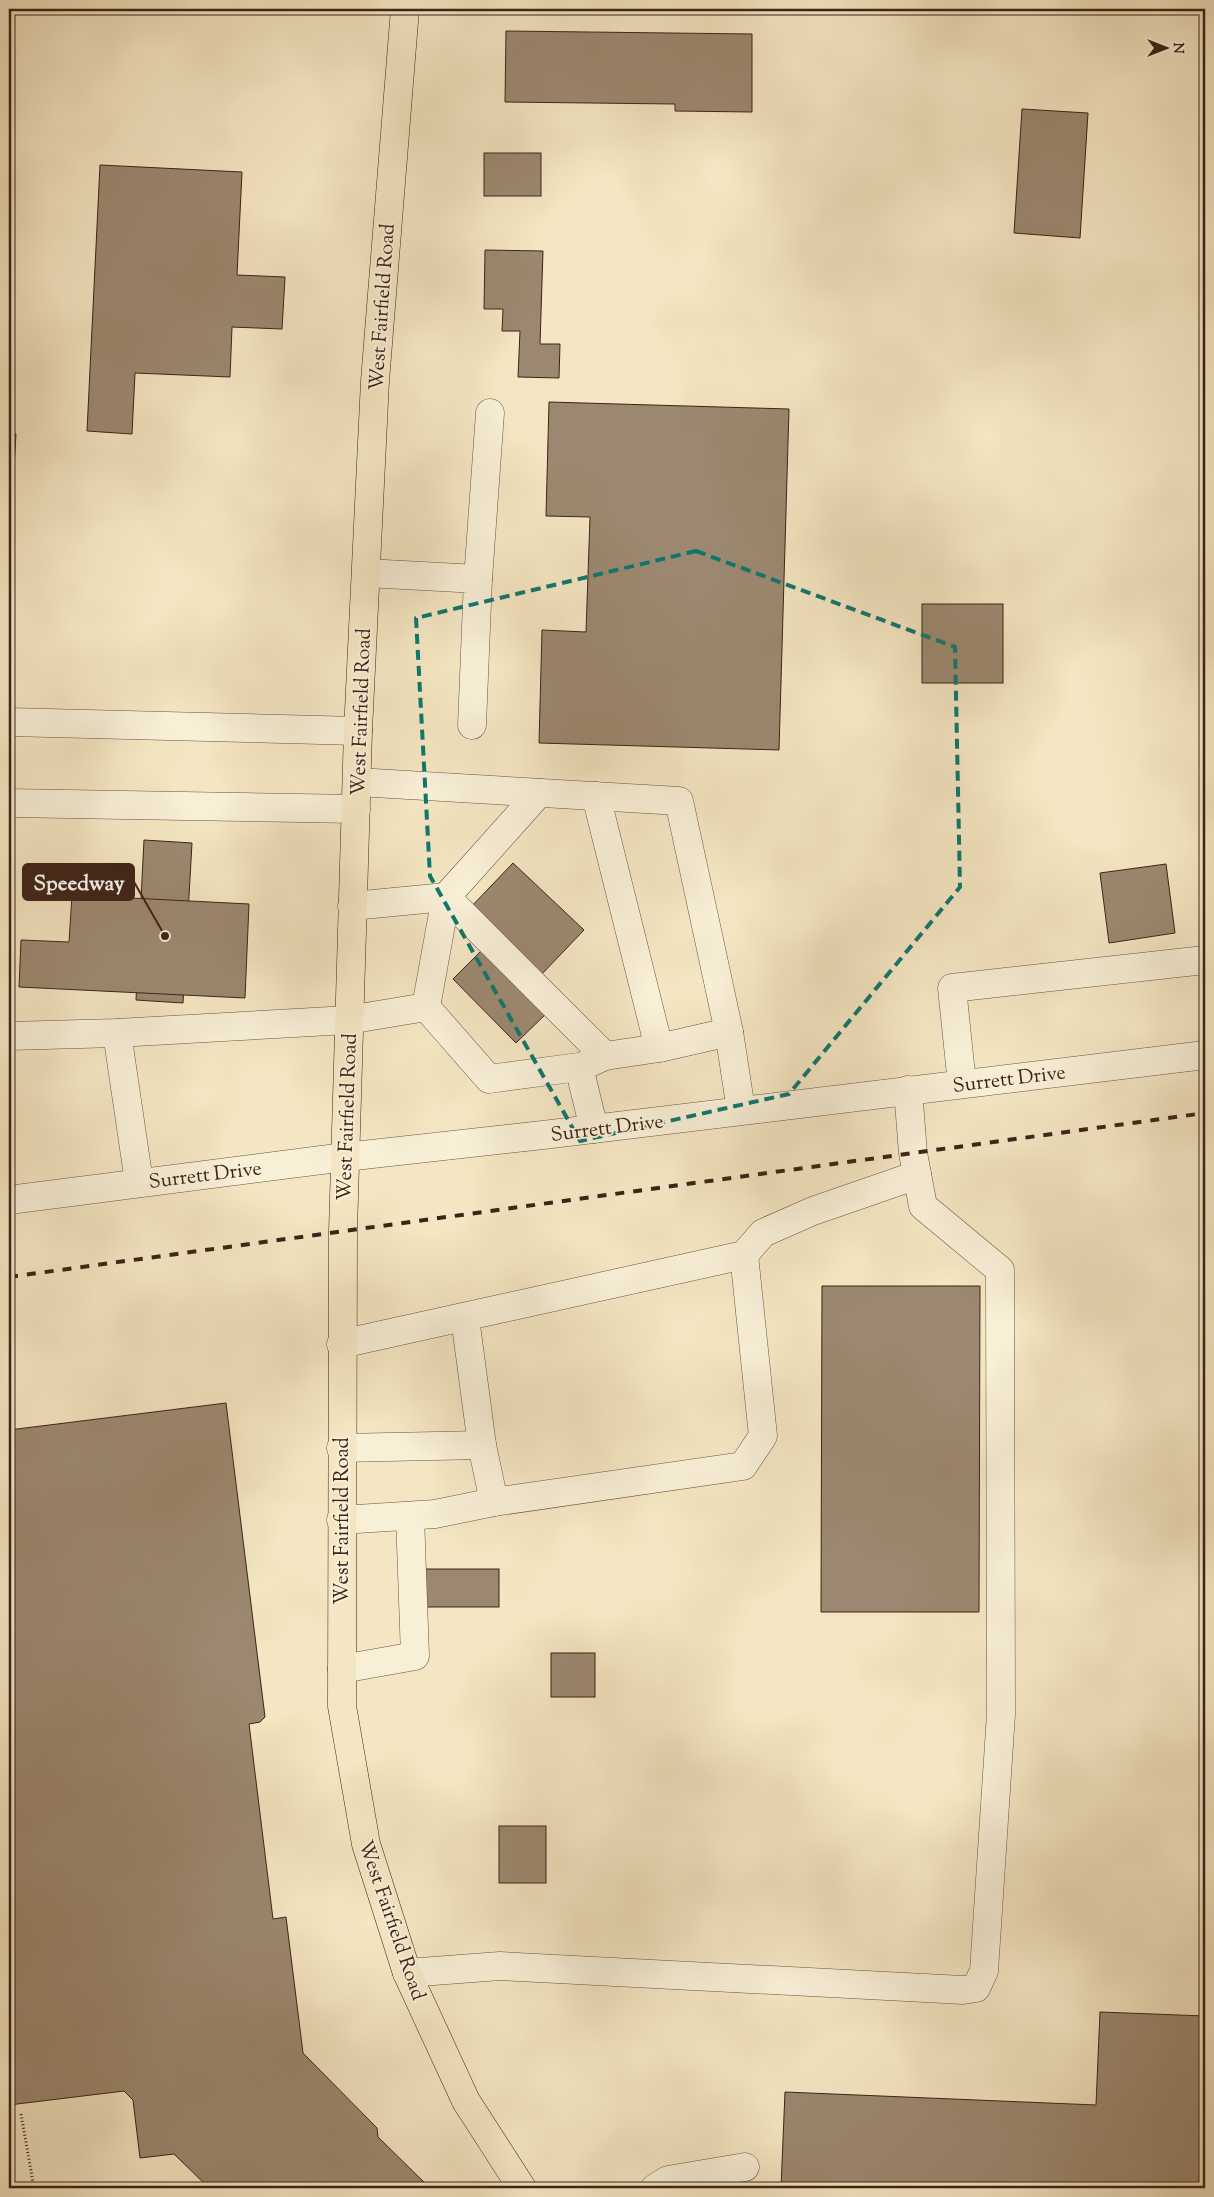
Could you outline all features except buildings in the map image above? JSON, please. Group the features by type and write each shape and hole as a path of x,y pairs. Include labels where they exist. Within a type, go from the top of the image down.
{"main road":[{"name":"West Fairfield Road","path":"405,9 375,381 358,731 348,1020 341,1344 342,1706 366,1844 407,1973 466,2101 522,2188"}],"street":[{"path":"472,725 478,579 490,413"},
{"path":"366,573 478,579"},
{"path":"9,722 358,731"},
{"path":"357,782 678,801 729,1032 741,1110"},
{"path":"426,1007 446,897 539,793"},
{"path":"596,796 659,1048"},
{"path":"9,803 356,809"},
{"path":"352,906 446,897"},
{"path":"446,897 605,1056"},
{"path":"962,1084 952,988 1205,960"},
{"path":"426,1007 489,1079 578,1068 605,1056 659,1048 729,1032"},
{"path":"9,1036 117,1033 348,1020 426,1007"},
{"path":"117,1033 139,1182"},
{"name":"Surrett Drive","path":"9,1200 345,1157 1205,1055"},
{"path":"578,1068 594,1128"},
{"path":"407,1973 500,1966 963,1990 976,1988 984,1971 1001,1714 1000,1270 923,1206 917,1175 908,1090"},
{"path":"341,1344 744,1255 763,1234 813,1211 917,1175"},
{"path":"342,1520 435,1514 494,1502 743,1466 763,1436 744,1255"},
{"path":"465,1318 482,1445 494,1502"},
{"path":"341,1448 482,1445"},
{"path":"342,1669 415,1656 410,1516"},
{"path":"655,2188 668,2180 745,2167"}],"path":[{"path":"22,2114 34,2188"}],"highlighted area":[{"path":"696,551 955,647 960,887 789,1094 580,1141 430,876 416,618"}],"railway":[{"path":"9,1277 1205,1113"}],"place":[{"name":"Speedway","path":"165,936"}]}
